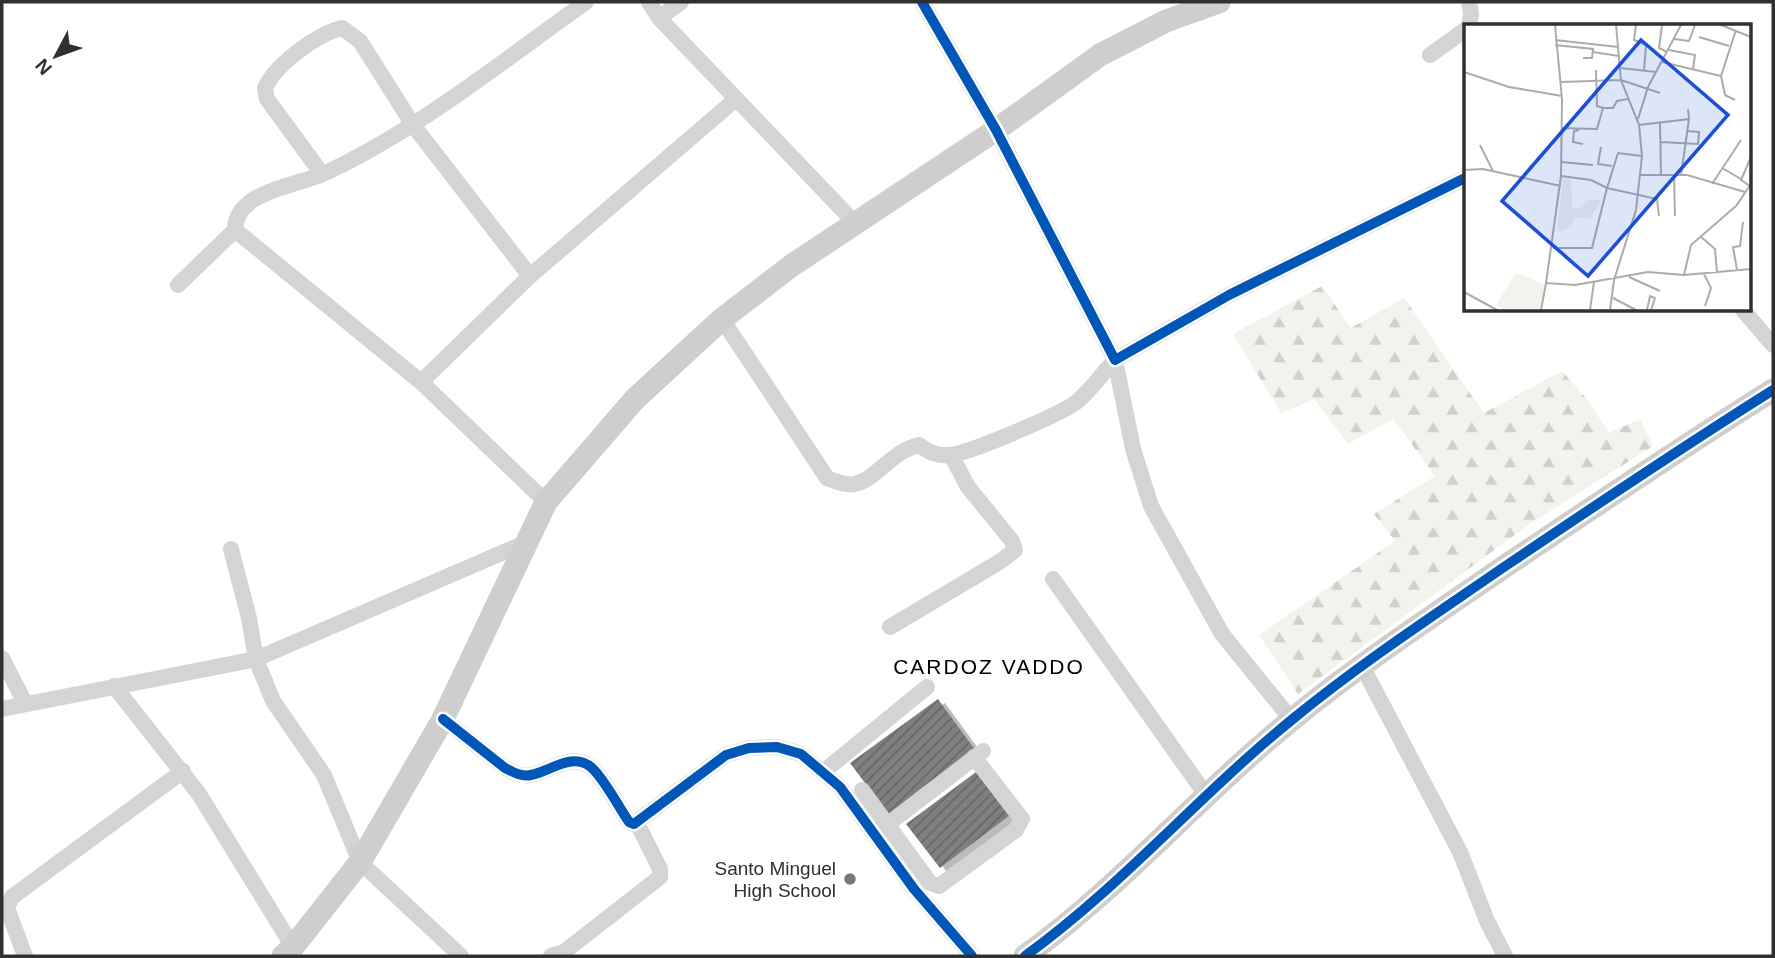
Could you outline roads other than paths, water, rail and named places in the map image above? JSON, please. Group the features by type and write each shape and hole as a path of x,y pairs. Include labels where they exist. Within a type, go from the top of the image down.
{"main road":[{"path":"288,952 360,862 443,719 546,502 635,399 722,319 791,266 996,130 1100,55 1166,21 1219,2"},
{"path":"1025,956 1067,926 1291,719 1361,664 1678,450 1773,390"}],"street":[{"path":"178,285 235,230 235,219 264,192 322,174 413,125 586,2"},
{"path":"649,2 659,18 856,223"},
{"path":"659,18 681,2"},
{"path":"922,2 996,130 1115,360 1133,449 1151,506 1222,634 1291,719"},
{"path":"1468,24 1471,14 1469,2"},
{"path":"322,174 267,99 265,88 277,68 329,32 342,28 360,41 413,125 530,276"},
{"path":"1430,55 1464,30"},
{"path":"421,382 530,276 736,99"},
{"path":"722,319 827,478 840,483 855,484 905,448 919,445 933,454 951,455 970,450 1049,417 1077,401 1115,360 1229,295 1464,178"},
{"path":"235,230 421,382 546,502"},
{"path":"1745,312 1773,345"},
{"path":"890,627 1015,550 1012,541 968,487 951,455"},
{"path":"2,709 256,659 527,542"},
{"path":"231,549 249,618 256,659 273,701 324,775 360,862 461,956"},
{"path":"1053,579 1206,795"},
{"path":"2,658 24,703"},
{"path":"1361,664 1460,852 1487,921 1505,956"},
{"path":"114,686 199,794 288,952"},
{"path":"823,772 927,687"},
{"path":"443,719 516,774 529,776 566,762 582,761 593,769 629,822 637,823 726,755 750,748 777,747 801,754 840,787 930,883 939,886 1016,830 1021,819 979,754 881,829"},
{"path":"25,956 8,908 9,901 183,771"},
{"path":"862,790 914,889 972,956"},
{"path":"551,956 564,952 660,877 660,869 637,823"}],"place":[{"name":"Santo Minguel High School","path":"850,879"}],"district":[{"name":"CARDOZ VADDO","path":"989,667"}]}
